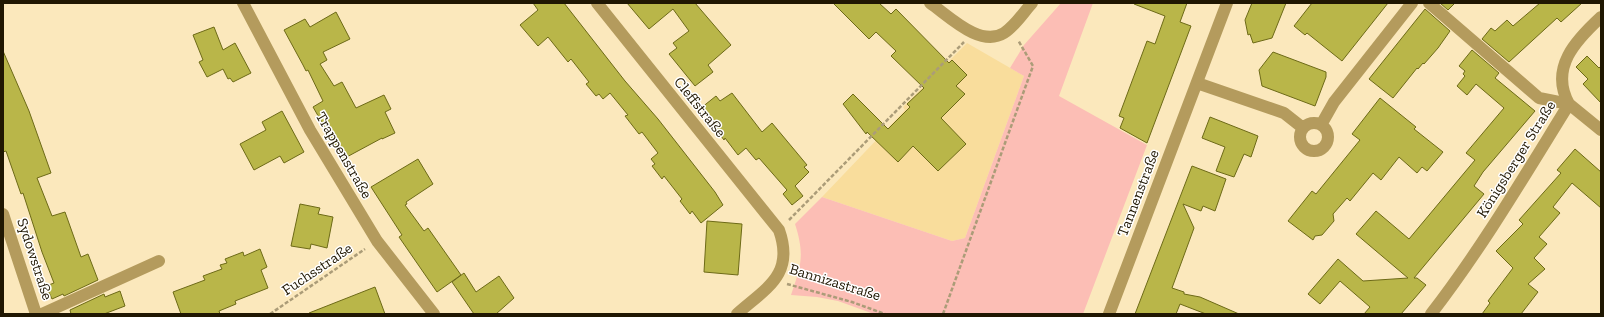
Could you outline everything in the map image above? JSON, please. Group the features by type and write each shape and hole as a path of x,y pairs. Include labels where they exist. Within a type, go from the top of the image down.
{"street":[{"name":"Trappenstraße","path":"243,3 310,130 377,241 434,314"},
{"name":"Cleffstraße","path":"596,3 779,230"},
{"path":"930,3 972,33 981,36 997,36 1004,32 1013,25 1032,3"},
{"name":"Tannenstraße","path":"1111,313 1227,3"},
{"path":"1321,125 1334,102 1412,3"},
{"path":"1428,3 1539,98 1569,104 1601,130"},
{"name":"Königsberger Straße","path":"1431,314 1448,292 1495,222 1569,104 1563,87 1564,66 1574,44 1601,17"},
{"path":"1197,83 1284,113 1304,128"},
{"path":"1312,123 1321,125 1328,134 1326,144 1317,150 1306,148 1300,139 1304,128 1312,123"},
{"name":"Sydowstraße","path":"3,214 36,314"},
{"name":"Bannizastraße","path":"737,314 775,281 784,257 783,243 779,230"},
{"path":"42,314 159,261"}],"path":[{"path":"943,314 1033,66 1019,43 1013,25"},
{"path":"779,230 972,33"},
{"name":"Fuchsstraße","path":"270,314 377,241"},
{"name":"Bannizastraße","path":"775,281 852,302 885,314"}],"shaded area":[{"path":"1061,3 1093,3 1059,96 1147,145 1083,314 874,314 838,301 817,297 791,295 799,268 801,252 795,224 822,197 952,241 965,238 1024,76 1010,68 1024,45"},
{"path":"967,43 1024,76 965,238 952,241 822,197 905,110 903,107"}],"building":[{"path":"533,3 564,3 625,81 658,119 715,192 723,205 701,223 692,211 690,214 680,201 682,199 664,176 662,179 652,166 655,164 651,159 658,153 642,132 639,134 625,116 628,115 610,93 603,99 599,94 596,96 586,84 589,82 571,59 568,62 548,37 538,46 520,25 538,10"},
{"path":"627,3 695,3 731,45 708,65 713,72 695,86 669,54 677,48 673,43 689,31 673,9 649,29"},
{"path":"833,3 879,3 891,14 896,9 949,63 952,60 967,75 956,86 965,94 941,118 966,144 938,171 913,146 898,162 867,132 866,134 843,104 853,94 888,129 910,107 907,104 924,88 891,56 896,51 876,32 869,39"},
{"path":"1134,3 1187,3 1180,22 1191,26 1147,143 1120,128 1124,118 1119,116 1147,41 1155,44 1165,16"},
{"path":"1252,3 1286,3 1272,38 1253,43 1250,34 1248,35 1245,20"},
{"path":"1312,3 1388,3 1342,61 1307,33 1305,35 1294,26"},
{"path":"1440,3 1455,3 1448,10"},
{"path":"1540,3 1582,3 1561,22 1557,18 1509,62 1482,39 1491,28 1495,31 1507,20 1513,26"},
{"path":"1425,9 1450,31 1438,48 1424,64 1423,63 1418,69 1417,68 1393,98 1369,79"},
{"path":"336,12 350,39 323,52 327,60 320,64 334,86 342,82 356,108 384,95 391,109 385,112 395,133 382,138 343,159 313,107 323,101 308,70 306,71 284,30 305,19 310,27"},
{"path":"214,27 223,50 235,43 251,73 233,82 230,78 228,79 223,69 207,77 199,62 203,60 193,35"},
{"path":"1472,50 1499,73 1495,78 1535,111 1483,172 1474,186 1484,194 1414,278 1417,278 1426,285 1401,314 1364,314 1370,307 1340,281 1320,304 1308,294 1338,259 1363,281 1408,278 1356,234 1376,211 1409,239 1475,160 1466,153 1504,108 1476,84 1467,95 1457,86 1465,76 1463,74 1465,71 1459,66"},
{"path":"3,51 29,111 51,173 37,178 52,216 65,212 81,257 88,254 98,280 64,296 63,294 52,299 46,286 54,283 42,252 23,193 21,194 6,151 3,152"},
{"path":"1273,52 1326,72 1326,77 1315,106 1262,86 1259,70"},
{"path":"1587,56 1599,68 1601,66 1601,103 1583,84 1588,79 1576,67"},
{"path":"732,93 762,132 772,123 807,165 804,167 809,172 795,186 803,196 792,205 783,194 787,190 759,158 756,160 746,148 738,155 725,138 724,140 712,125 713,123 701,108 716,96 720,101"},
{"path":"1380,98 1416,127 1414,129 1443,152 1427,171 1422,167 1417,173 1399,157 1381,180 1373,173 1350,201 1347,198 1333,214 1334,221 1322,235 1315,236 1313,240 1288,221 1312,191 1316,194 1360,140 1352,134"},
{"path":"282,111 304,152 284,163 280,156 254,170 240,144 266,130 262,122"},
{"path":"1210,117 1258,136 1251,157 1244,154 1234,177 1216,171 1225,147 1202,138"},
{"path":"1575,149 1601,172 1601,208 1572,183 1553,207 1560,213 1539,237 1547,244 1534,258 1545,269 1528,284 1538,292 1521,314 1482,314 1490,303 1488,301 1513,268 1496,251 1523,224 1519,220 1561,173 1557,170"},
{"path":"418,159 433,184 406,202 407,204 405,205 424,231 428,228 461,275 437,292 399,237 402,235 371,187"},
{"path":"1192,166 1226,179 1215,211 1203,206 1201,211 1183,204 1194,228 1172,288 1184,292 1184,294 1200,297 1239,314 1206,314 1180,304 1176,314 1135,314"},
{"path":"300,204 320,208 318,214 333,217 327,248 311,244 310,249 291,246"},
{"path":"707,221 742,224 738,275 704,272"},
{"path":"260,249 267,267 261,270 268,288 235,301 236,304 219,311 220,314 181,314 173,292 205,280 203,276 222,269 220,265 227,263 225,259 243,252 244,256"},
{"path":"464,273 476,292 499,276 514,298 496,314 474,314 452,282"},
{"path":"375,287 385,314 309,314 309,313"},
{"path":"120,291 125,306 104,314 71,314 70,310 104,294 105,297"}]}
